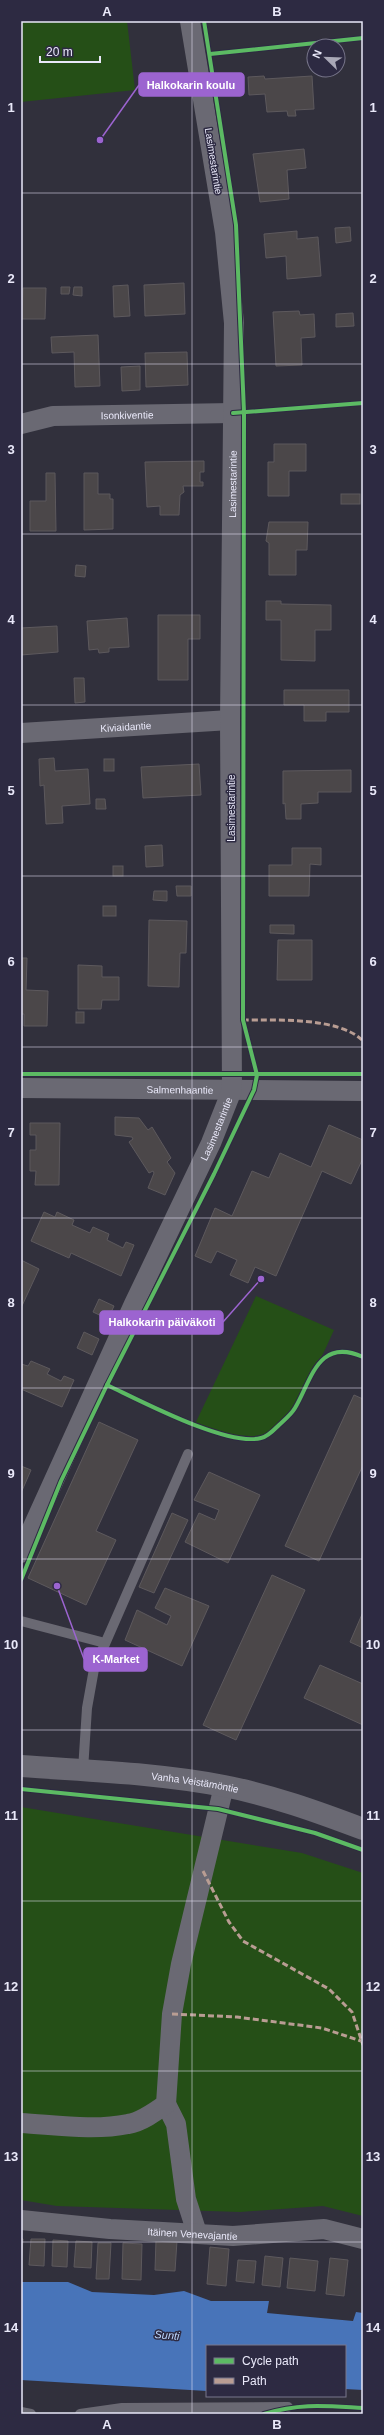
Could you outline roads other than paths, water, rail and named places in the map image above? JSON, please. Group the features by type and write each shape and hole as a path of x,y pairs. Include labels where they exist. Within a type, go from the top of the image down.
{"street":[{"name":"Lasimestarintie","path":"24,1555 134,1304 211,1143 232,1090 230,720 234,323 226,232 190,21"},
{"name":"Isonkiventie","path":"21,424 53,416 233,413"},
{"name":"Kiviaidantie","path":"21,733 230,720"},
{"name":"Salmenhaantie","path":"21,1088 363,1091"},
{"name":"Vanha Veistämöntie","path":"21,1766 142,1775 224,1786 311,1810 363,1829"},
{"path":"197,2233 186,2199 176,2124 166,2104 172,2014 181,1964 224,1786"},
{"path":"21,2123 78,2127 129,2124 154,2113 166,2104"},
{"name":"Itäinen Venevajantie","path":"21,2220 110,2229 233,2236 324,2229 363,2239"}],"lane":[{"path":"83,1770 86,1708 94,1669 188,1454"},
{"path":"21,1621 105,1643"},
{"path":"80,2414 122,2408 288,2407"},
{"path":"21,2412 31,2414"}],"water":[{"name":"Sunti","path":"21,2282 68,2282 92,2292 154,2295 184,2291 211,2301 269,2301 267,2313 353,2321 356,2312 363,2313 363,2390 346,2389 346,2345 206,2345 206,2391 21,2380"}],"place":[{"name":"Halkokarin koulu","path":"100,140"},
{"name":"Halkokarin päiväkoti","path":"261,1279"},
{"name":"K-Market","path":"57,1586"}]}
